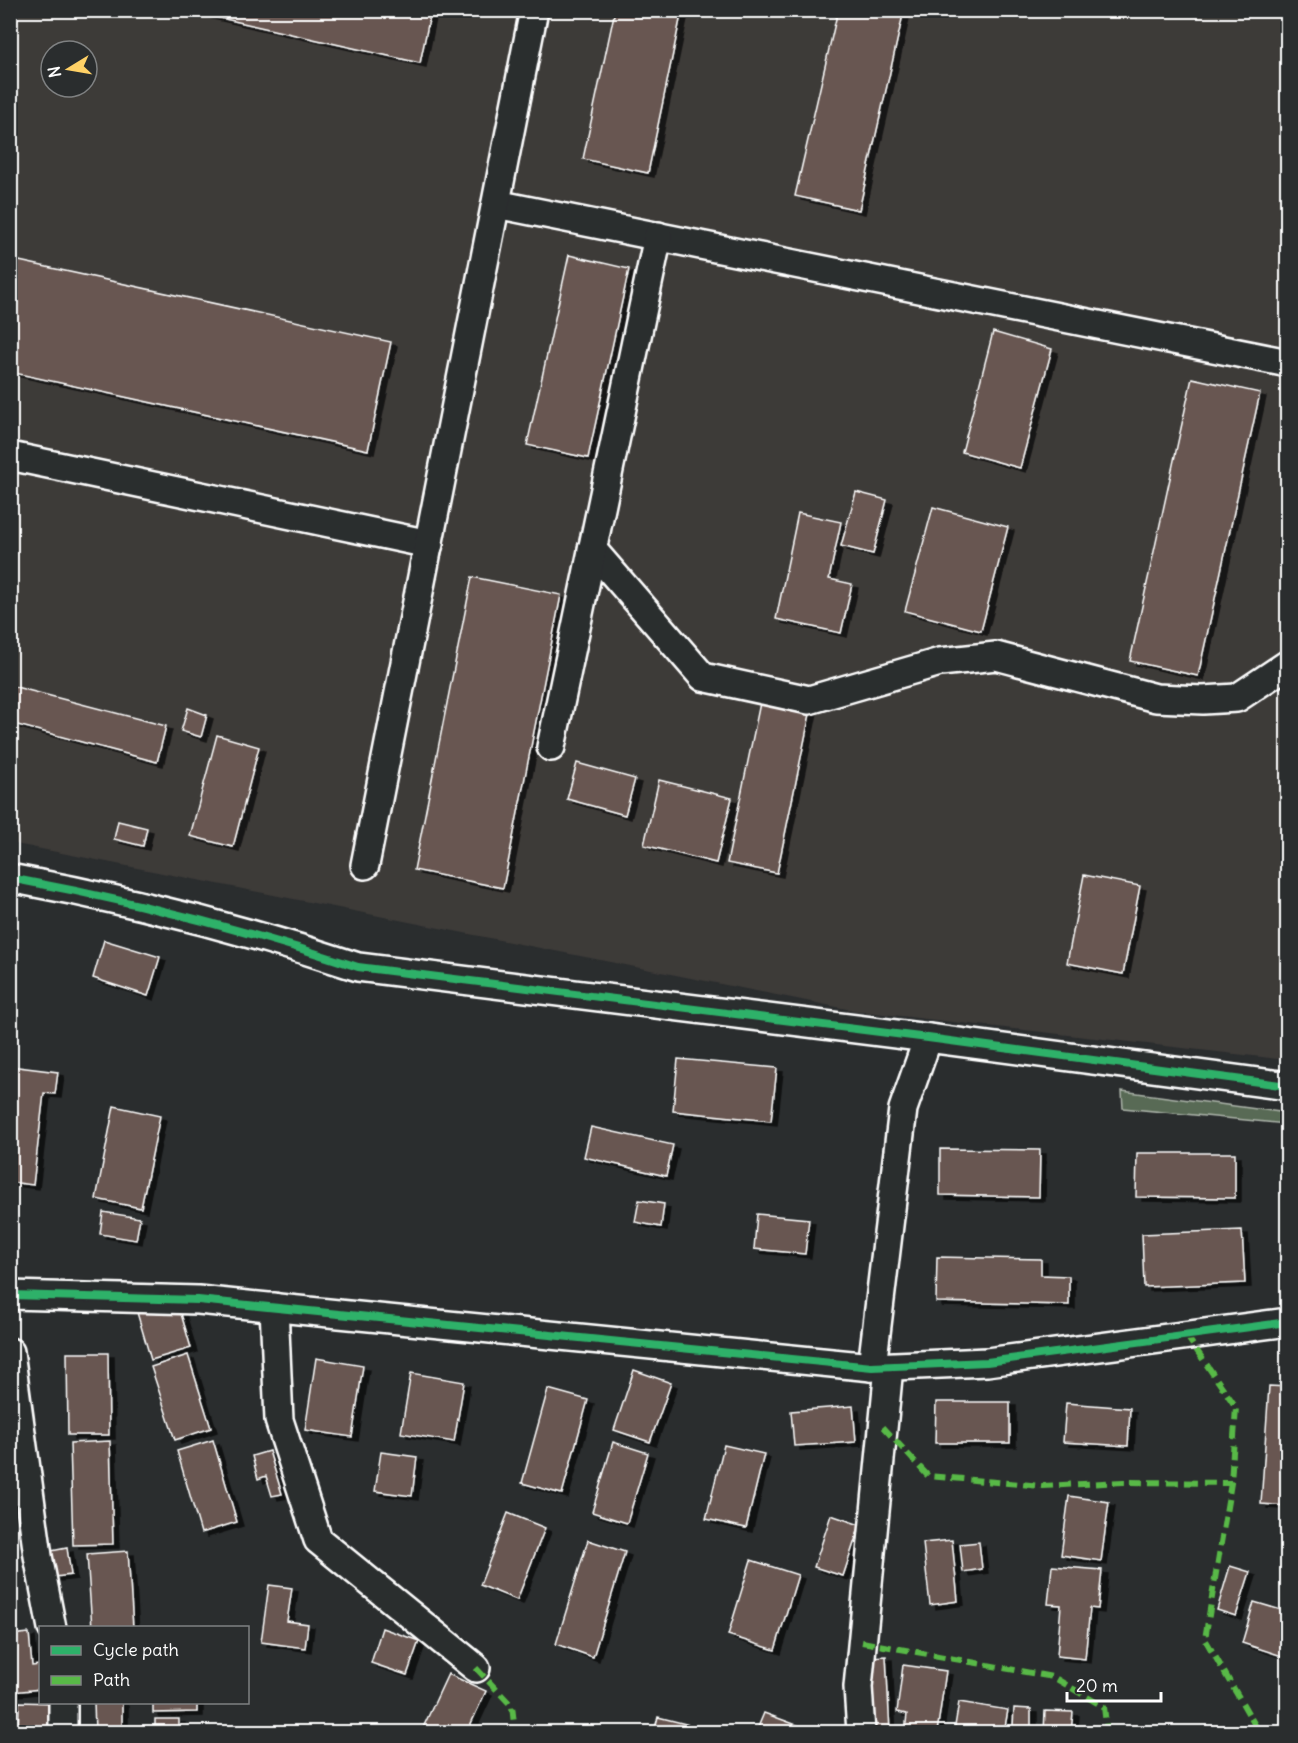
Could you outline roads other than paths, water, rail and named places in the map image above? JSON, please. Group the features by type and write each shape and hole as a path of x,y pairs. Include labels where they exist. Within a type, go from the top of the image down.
{"street":[{"path":"365,865 534,10"},
{"path":"496,204 1287,363"},
{"path":"550,747 658,236"},
{"path":"10,456 429,544"},
{"path":"592,549 703,677 809,700 940,662 996,656 1156,698 1203,700 1237,698 1287,664"},
{"path":"10,878 106,896 277,940 358,967 928,1038 1287,1086"},
{"path":"861,1732 858,1687 880,1367 903,1109 928,1038"},
{"path":"10,1295 198,1300 880,1367 987,1362 1287,1322"},
{"path":"274,1307 279,1420 318,1540 477,1668"},
{"path":"10,1352 38,1556 52,1626"},
{"path":"63,1704 63,1732"}]}
